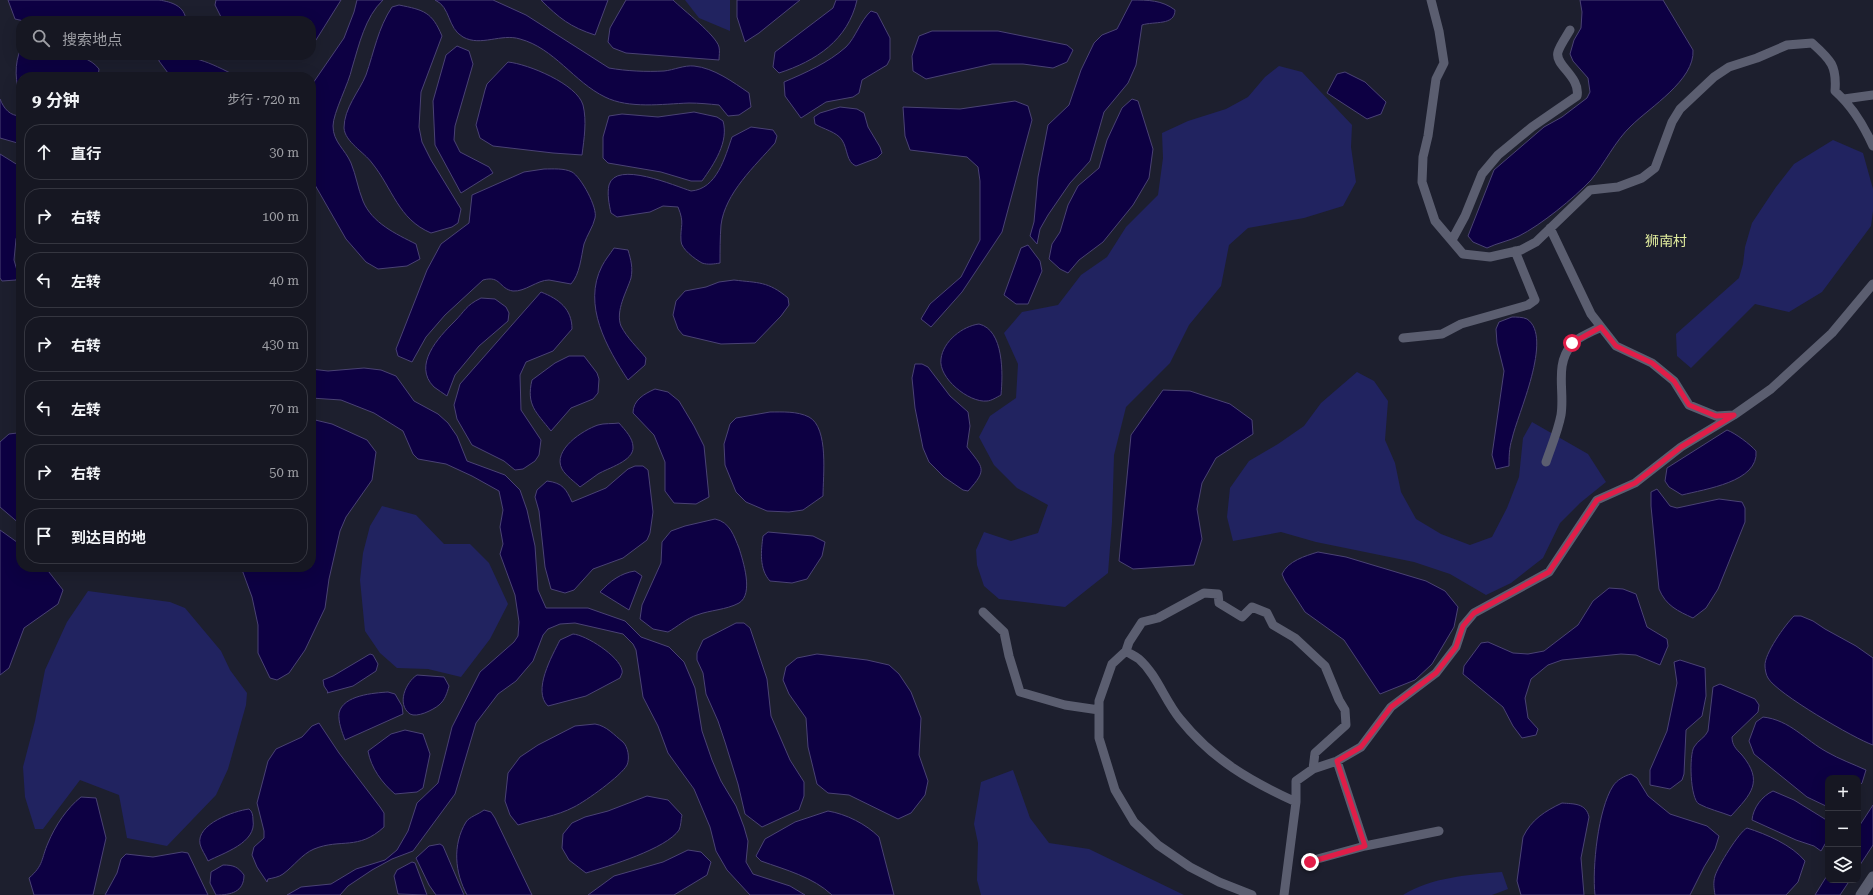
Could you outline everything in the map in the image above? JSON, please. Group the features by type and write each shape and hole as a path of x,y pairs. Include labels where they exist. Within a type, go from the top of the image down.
{"main road":[{"path":"1861,895 1873,877"},
{"path":"1868,895 1873,887"}],"street":[{"path":"1431,0 1440,31 1444,63 1436,79 1428,136 1423,157 1422,182 1435,221 1463,254 1490,257 1515,251 1536,242 1590,190 1624,185 1642,178 1655,168 1672,122 1680,109 1714,77 1729,67 1757,58 1787,45 1812,43 1826,55 1836,74 1835,91 1844,99 1866,129 1873,146"},
{"path":"1452,240 1465,216 1482,174 1516,139 1577,96 1579,89 1576,81 1558,59 1557,53 1570,30"},
{"path":"1844,99 1873,95"},
{"path":"1550,228 1591,314 1616,346 1652,363 1674,381 1689,405 1716,416 1734,415"},
{"path":"1403,338 1442,334 1462,324 1532,303 1535,300 1515,251"},
{"path":"1284,895 1296,802 1296,781 1313,769 1337,761 1361,747 1391,707 1436,673 1456,647 1463,626 1474,613 1549,572 1597,500 1635,483 1681,447 1734,415 1770,389 1832,333 1873,284"},
{"path":"1546,462 1561,415 1562,396 1560,377 1564,359 1572,343 1601,327"},
{"path":"1252,895 1219,882 1190,867 1158,845 1134,822 1115,790 1099,738 1099,701 1112,664 1126,651 1129,642 1142,622 1170,612 1204,593 1218,594 1219,603 1242,617 1252,607 1266,613 1273,625 1295,638 1325,666 1339,700 1345,710 1346,725 1315,753 1313,769"},
{"path":"983,612 1004,632 1009,656 1020,692 1065,705 1099,710"},
{"path":"1126,651 1139,659 1158,684 1180,719 1222,762 1264,788 1296,802"},
{"path":"1337,761 1365,846"},
{"path":"1310,862 1365,846 1439,831"}],"shaded area":[{"path":"8,0 159,0 169,2 177,6 185,16 16,16 15,19"},
{"path":"216,0 341,0 316,40 316,16 220,16 215,5"},
{"path":"357,0 383,0 367,23 363,32 334,120 333,126 335,137 349,158 361,196 372,216 385,227 416,244 420,259 407,266 378,269 366,262 346,239 316,187 316,79 344,38"},
{"path":"435,0 493,0 526,15 609,68 629,71 657,71 690,66 701,67 723,76 749,93 751,107 739,115 728,116 719,105 689,103 646,105 614,101 594,91 554,57 532,43 513,38 477,41 463,37 454,28 444,7"},
{"path":"541,0 608,0 595,35 579,29 565,21"},
{"path":"626,0 673,0 706,29 717,42 719,47 719,60 626,53 613,48 608,42 610,28"},
{"path":"685,0 730,0 730,31 699,18"},
{"path":"737,0 800,0 759,33 745,42 737,17"},
{"path":"836,0 857,0 853,14 838,38 818,55 793,68 779,73 773,67 775,52 833,8"},
{"path":"1132,0 1160,2 1175,10 1174,15 1172,19 1168,21 1142,25 1136,65 1128,83 1104,112 1090,161 1070,183 1048,215 1040,229 1037,244 1030,236 1034,222 1038,177 1048,125 1069,105 1081,70 1094,43 1102,35 1117,29"},
{"path":"1580,0 1663,0 1693,50 1692,61 1687,72 1670,92 1625,132 1591,180 1576,195 1557,211 1528,231 1515,238 1487,248 1473,242 1468,236 1494,170 1544,127 1562,117 1587,98 1590,92 1588,78 1573,61 1570,54 1574,40 1581,28 1582,12"},
{"path":"399,5 426,13 435,22 442,36 421,92 419,127 422,142 431,160 461,209 458,223 452,227 431,233 420,227 403,212 372,163 351,142 345,133 344,128 346,114 366,75 383,23 392,7"},
{"path":"871,11 877,13 890,38 890,59 887,65 862,80 859,93 853,97 826,102 801,118 785,96 784,82 816,67 839,53 853,39 864,19"},
{"path":"932,31 998,31 1067,45 1073,50 1067,62 1053,68 1023,64 992,64 926,79 913,71 912,56 919,36"},
{"path":"457,46 469,51 473,64 455,126 454,140 460,152 489,167 493,173 461,193 435,145 433,101 446,55"},
{"path":"17,60 88,60 99,69 99,72 16,72"},
{"path":"200,60 228,72 167,72 159,61"},
{"path":"508,62 551,76 572,90 579,97 583,105 585,117 582,155 493,146 480,138 476,125 487,84"},
{"path":"1279,66 1302,72 1352,125 1351,147 1356,182 1343,206 1304,218 1248,228 1229,245 1221,286 1189,325 1170,363 1126,407 1114,455 1112,522 1108,573 1065,607 999,599 984,586 977,565 976,550 984,532 1011,541 1038,533 1048,505 1017,488 994,465 979,437 990,416 1016,398 1018,364 1004,333 1022,312 1058,305 1081,275 1107,257 1126,227 1158,195 1163,158 1162,133 1188,121 1226,109 1248,97 1265,77"},
{"path":"1345,72 1365,82 1386,102 1381,114 1367,119 1327,93 1337,74"},
{"path":"0,99 3,106 16,116 16,143 0,138"},
{"path":"1132,99 1138,101 1153,149 1149,178 1133,205 1103,242 1079,260 1068,273 1060,269 1049,259 1052,244 1060,232 1068,205 1078,186 1099,168 1107,140 1122,108"},
{"path":"1015,101 1028,106 1032,120 1002,232 962,292 931,327 921,319 930,304 961,277 980,240 980,181 978,167 967,157 910,150 905,136 903,107 960,109"},
{"path":"840,107 857,109 864,113 868,127 882,153 877,158 856,166 850,162 840,137 815,124 814,117 820,113"},
{"path":"694,112 717,117 723,121 724,129 722,145 716,160 702,181 691,181 661,172 608,163 603,158 603,137 609,116 622,114 658,117"},
{"path":"751,127 773,130 777,136 775,143 742,181 728,202 721,225 720,263 702,263 683,247 681,241 682,224 678,207 663,206 650,212 617,217 611,213 608,199 608,188 614,178 623,175 634,175 660,180 691,191 700,189 707,185 719,171 732,137"},
{"path":"1833,140 1863,153 1873,189 1871,226 1822,292 1789,312 1755,304 1691,368 1677,356 1676,334 1739,278 1743,264 1745,247 1752,223 1776,187 1794,164"},
{"path":"0,154 16,164 16,239 14,260 16,267 16,280 2,281 0,278"},
{"path":"544,169 562,169 576,175 588,193 594,207 595,218 584,244 578,270 571,284 549,280 540,282 522,290 513,291 508,290 493,279 483,280 445,315 426,337 412,362 398,356 396,349 427,270 441,244 469,223 472,195 524,172"},
{"path":"1028,245 1040,261 1042,271 1028,304 1016,304 1004,295 1021,248"},
{"path":"614,248 628,250 632,267 631,278 620,308 619,314 621,326 629,339 646,358 645,365 628,380 605,340 596,311 595,296 597,281 602,266"},
{"path":"734,280 762,284 774,288 788,298 789,305 781,316 755,343 721,344 683,335 678,329 673,315 676,301 685,291 706,287 719,282"},
{"path":"541,292 559,302 567,310 570,316 572,329 553,351 526,362 520,375 521,410 541,440 539,455 535,461 523,469 515,470 504,461 472,445 457,419 454,405 460,384"},
{"path":"481,298 495,299 506,307 509,313 508,321 479,346 455,375 447,396 434,387 428,379 426,370 430,352 441,335 469,306"},
{"path":"1512,317 1522,317 1527,319 1534,328 1537,342 1532,377 1511,442 1509,466 1496,469 1492,455 1504,371 1497,343 1496,329 1499,322"},
{"path":"979,324 987,328 993,335 1000,354 1002,365 1001,395 989,401 980,401 964,394 949,381 941,366 943,352 950,341 960,331"},
{"path":"569,356 584,356 597,373 599,379 598,393 593,399 571,408 551,431 537,413 531,402 530,389 532,380 555,363"},
{"path":"915,364 922,364 928,367 950,396 968,412 970,426 967,447 980,464 981,473 979,478 968,491 963,490 944,477 929,462 923,448 915,408 912,378"},
{"path":"364,368 381,370 396,376 414,401 438,414 448,423 457,436 467,461 505,475 520,490 527,510 535,546 538,590 546,608 588,608 625,621 641,637 669,647 684,662 695,688 702,731 712,760 721,781 736,806 744,827 748,841 746,862 753,874 790,886 805,895 750,895 727,870 716,851 710,827 694,789 668,753 658,726 643,697 636,650 633,644 623,634 575,623 560,624 548,629 543,635 533,661 516,681 498,694 476,723 455,794 413,851 392,859 372,870 348,886 340,895 287,895 301,887 331,884 356,869 385,860 397,850 408,831 417,803 438,783 452,727 480,672 514,642 518,636 519,622 515,595 500,554 503,544 500,527 503,510 499,491 446,464 418,459 413,454 403,431 374,413 341,400 316,398 316,370 328,371"},
{"path":"1357,372 1374,381 1388,401 1385,440 1395,463 1401,492 1416,519 1441,534 1470,545 1492,537 1507,508 1519,477 1523,438 1532,422 1588,454 1606,482 1580,503 1560,523 1543,558 1511,583 1486,595 1450,574 1414,562 1316,542 1281,532 1233,541 1227,517 1230,488 1249,461 1278,444 1304,426 1321,403"},
{"path":"655,389 668,392 679,401 704,446 709,497 696,504 674,503 665,491 665,462 654,435 633,413 633,408 637,401 643,395"},
{"path":"1163,390 1190,391 1230,404 1252,420 1253,434 1216,458 1202,483 1197,509 1202,539 1194,565 1133,569 1119,561 1131,435"},
{"path":"770,412 790,412 804,415 809,417 815,423 820,431 824,453 823,496 803,510 789,512 767,511 746,502 736,492 725,465 724,444 730,424 736,418"},
{"path":"316,420 332,424 367,440 376,452 372,480 346,517 340,531 329,579 325,608 305,650 289,673 277,680 270,678 258,653 258,625 252,597 243,572 316,572"},
{"path":"619,423 632,440 632,452 620,464 598,474 580,487 562,469 560,462 561,455 565,448 577,436 600,424"},
{"path":"1727,430 1742,439 1756,451 1755,462 1749,470 1740,477 1716,487 1682,495 1669,487 1665,481 1667,468"},
{"path":"16,433 16,521 0,507 0,442 9,434"},
{"path":"635,466 643,466 648,470 653,512 650,533 647,540 623,558 593,569 574,590 565,593 551,589 545,567 539,511 535,497 537,490 547,481 557,483 566,490 572,502 606,488 628,469"},
{"path":"1657,489 1670,506 1677,508 1719,499 1742,502 1745,508 1745,522 1718,589 1706,608 1693,618 1669,604 1659,589 1651,506 1651,492"},
{"path":"382,506 416,515 444,544 470,544 489,563 508,604 490,639 461,677 428,669 397,668 380,653 365,631 360,580 363,553 370,526"},
{"path":"715,519 728,526 739,548 747,585 743,599 739,603 723,609 693,616 668,632 653,629 640,619 642,605 661,563 662,542 671,531"},
{"path":"0,530 16,541 16,572 49,572 63,590 58,604 24,628 9,668 0,675"},
{"path":"768,532 813,536 825,542 822,556 807,579 792,583 770,581 766,576 762,565 763,536"},
{"path":"1318,552 1346,557 1426,581 1445,591 1458,607 1454,627 1432,664 1415,680 1380,694 1344,640 1305,612 1282,574 1293,562 1302,557"},
{"path":"635,571 642,576 629,610 600,592 616,578"},
{"path":"1609,588 1623,589 1636,594 1647,627 1667,639 1668,646 1660,665 1636,655 1621,654 1562,660 1548,665 1531,679 1525,698 1528,718 1538,729 1536,735 1522,738 1513,726 1503,707 1463,674 1464,666 1481,643 1488,642 1513,653 1528,654 1544,651 1578,625 1593,601"},
{"path":"88,591 170,602 185,608 221,651 230,670 247,693 246,705 228,769 216,795 167,846 127,838 119,795 80,780 43,829 35,829 25,797 23,767 35,721 45,670 67,622"},
{"path":"1794,616 1801,616 1813,621 1856,646 1873,658 1873,745 1817,715 1785,694 1768,678 1765,666 1768,654 1771,647"},
{"path":"736,623 744,623 750,628 767,679 771,716 790,760 804,782 804,796 799,810 762,827 745,814 738,784 725,742 718,721 706,694 703,673 697,660 697,653 703,640"},
{"path":"573,634 586,638 609,653 620,664 622,674 620,678 586,696 548,706 544,700 542,692 548,664 560,640"},
{"path":"370,654 373,655 378,664 376,671 353,686 327,693 328,692 324,686 323,680 333,676"},
{"path":"817,654 867,660 889,665 899,674 911,692 921,718 919,755 928,781 925,795 911,813 898,819 849,795 828,793 817,784 808,747 806,718 789,694 783,680 786,667 797,658"},
{"path":"1680,660 1705,668 1706,696 1702,716 1686,730 1684,774 1682,780 1670,789 1650,785 1650,770 1667,731 1677,683 1674,662"},
{"path":"417,675 444,677 449,686 447,694 439,705 425,713 413,715 406,710 403,699 406,688"},
{"path":"1720,684 1755,699 1759,705 1758,712 1732,737 1735,747 1749,764 1753,780 1749,794 1731,816 1699,804 1694,794 1691,777 1692,752 1694,747 1708,731 1713,687"},
{"path":"388,692 395,694 402,706 403,714 345,740 340,727 339,713 346,702 367,694"},
{"path":"1763,717 1781,722 1797,731 1827,752 1866,770 1862,783 1861,784 1861,775 1825,775 1825,806 1807,797 1754,754 1749,741 1756,722"},
{"path":"319,723 339,753 384,813 384,827 375,834 358,842 333,844 314,849 283,874 278,877 268,879 267,882 257,867 252,855 254,847 264,838 264,831 257,803 268,761 276,749 302,737 312,726"},
{"path":"595,724 607,729 625,744 628,756 627,765 603,788 574,807 554,815 518,825 510,815 505,801 508,773 520,757 538,745 575,726"},
{"path":"405,730 423,734 430,754 423,788 417,792 395,794 378,775 369,757 368,751 391,734"},
{"path":"1013,770 1030,818 1049,843 1089,849 1184,895 981,895 977,880 978,843 974,824 981,782"},
{"path":"1631,774 1637,778 1648,796 1670,814 1707,826 1719,836 1715,849 1690,895 1595,895 1595,855 1603,809 1613,786 1621,778"},
{"path":"1773,791 1794,800 1825,819 1825,844 1821,851 1814,846 1796,840 1752,820 1754,811 1759,803"},
{"path":"647,796 668,800 682,815 679,830 672,837 662,844 636,856 586,873 569,860 562,848 563,834 572,823 585,817 608,811"},
{"path":"81,797 96,798 106,838 93,895 34,895 29,878 42,862 54,830 66,812"},
{"path":"1562,803 1579,805 1585,809 1589,817 1581,858 1584,895 1521,895 1517,881 1523,837 1534,821 1550,809"},
{"path":"1873,805 1873,845 1861,863 1861,847 1861,823"},
{"path":"249,809 253,815 253,828 250,835 230,851 208,861 200,844 200,837 204,830 217,820 234,812"},
{"path":"484,810 491,812 495,818 532,895 467,895 460,878 457,849 467,820"},
{"path":"828,811 842,814 855,820 879,837 894,895 832,895 816,883 761,861 756,856 765,839 795,822"},
{"path":"1747,828 1762,833 1786,845 1800,855 1805,861 1798,882 1786,895 1715,895 1714,881 1717,871 1734,842"},
{"path":"440,844 443,846 464,895 436,895 429,885 416,858 429,846"},
{"path":"688,850 701,852 711,862 707,875 674,895 588,895 614,876 663,862"},
{"path":"182,852 188,853 208,895 105,895 117,873 121,859 126,854 153,857"},
{"path":"412,862 415,863 427,895 398,894 394,876 397,870"},
{"path":"223,865 230,865 238,868 244,875 243,881 242,885 236,891 216,895 210,883 211,872"},
{"path":"1502,872 1508,889 1492,895 1403,895 1426,884 1438,881 1463,876"},
{"path":"1825,879 1825,883 1848,883 1840,895 1815,895"}],"district":[{"name":"狮南村","path":"1666,241"}],"route":[{"path":"1310,862 1365,846 1337,761 1361,747 1391,707 1436,673 1456,647 1463,626 1474,613 1549,572 1586,513 1597,500 1635,483 1681,447 1734,415 1716,416 1689,405 1674,381 1652,363 1616,346 1601,327 1572,343"}]}
